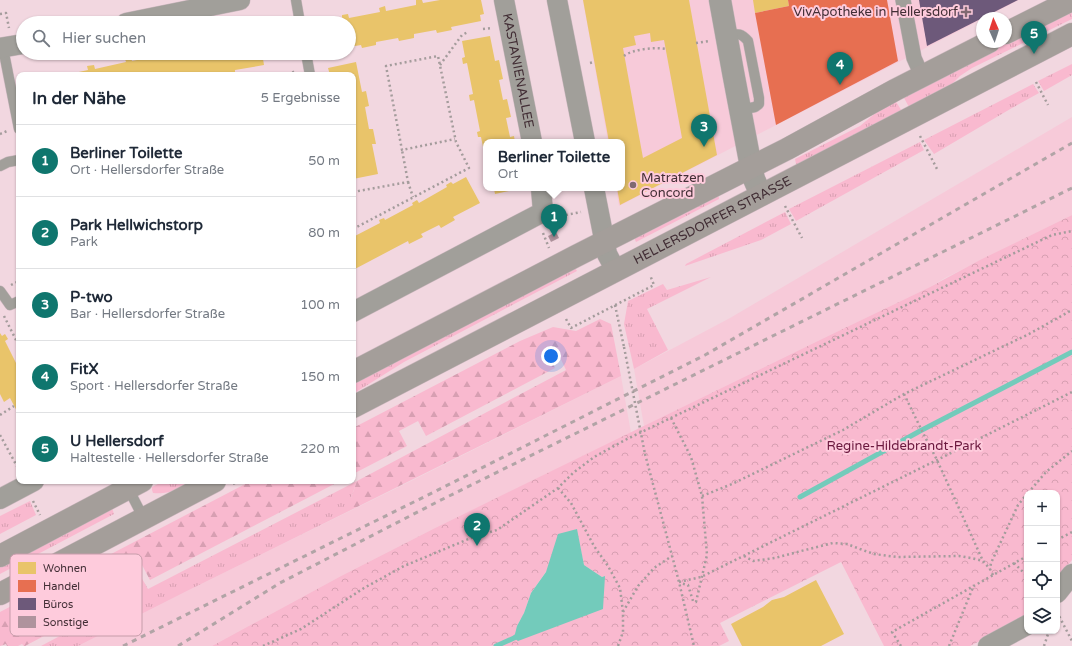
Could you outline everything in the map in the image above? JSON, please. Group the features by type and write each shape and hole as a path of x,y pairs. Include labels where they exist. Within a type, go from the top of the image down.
{"main road":[{"path":"1012,30 1072,0"},
{"name":"HELLERSDORFER STRASSE","path":"356,405 1072,34"},
{"path":"356,370 787,149 895,90 977,48"},
{"path":"0,556 130,484"},
{"path":"77,554 209,484"},
{"path":"0,594 10,589"}],"street":[{"path":"161,16 240,0"},
{"name":"KASTANIENALLEE","path":"504,0 531,139"},
{"path":"557,0 584,139"},
{"path":"720,0 751,167 754,179 762,195"},
{"path":"903,0 914,58 922,76"},
{"path":"1,43 16,44"},
{"path":"356,310 542,212 541,191"},
{"path":"595,191 607,254 616,271"},
{"path":"0,499 28,484"},
{"path":"1060,589 1072,574"},
{"path":"988,646 1024,627"}],"lane":[{"path":"296,0 299,16"},
{"path":"1,43 16,115"},
{"path":"307,60 309,72"},
{"path":"0,166 8,162 16,161"},
{"path":"0,291 10,305 16,303"},
{"path":"132,484 144,519"}],"path":[{"path":"440,65 462,35 468,32"},
{"path":"624,56 629,53 658,48 666,49"},
{"path":"356,227 469,168 455,139 438,56 386,66 408,182 413,197"},
{"path":"590,63 594,62"},
{"path":"1036,82 1048,105"},
{"path":"920,136 937,169"},
{"path":"402,150 455,139"},
{"path":"356,191 408,182"},
{"path":"785,206 802,238"},
{"path":"542,231 549,248"},
{"path":"262,646 301,629 364,588 404,566 471,538 497,530 558,488 594,457 627,439 1052,235 1072,231"},
{"path":"566,319 571,328 654,285 650,275"},
{"path":"615,305 645,454 679,582 694,646"},
{"path":"702,496 732,484 843,430 904,394 1029,334 1072,310"},
{"path":"3,316 16,340"},
{"path":"679,582 701,577 1072,392"},
{"path":"904,394 938,460 983,561 993,575"},
{"path":"0,415 14,406"},
{"path":"671,418 691,456 702,496 707,555 696,602 693,601 688,586 679,582"},
{"path":"0,435 16,464"},
{"path":"1031,490 1046,472 1072,451"},
{"path":"558,488 571,503 594,546 608,566 620,588 623,612 623,632 618,646"},
{"path":"990,569 1018,505 1024,498"},
{"path":"1060,538 1072,532"},
{"path":"744,556 753,561 775,558 833,543 847,544 874,554 897,557 958,556 983,561"},
{"path":"623,612 638,586 654,568 672,556"},
{"path":"901,646 892,632 1024,558"},
{"path":"1014,563 1024,573"},
{"path":"949,646 974,585"},
{"path":"1060,616 1072,641"},
{"path":"1044,646 1048,634"}],"shaded area":[{"path":"583,0 1019,0 996,12 976,12 976,22 619,206 616,191 625,191 625,139 607,139"},
{"path":"1072,117 1072,215 945,278 930,287 644,426 634,369 730,318"},
{"path":"621,376 631,433 435,528 341,576 212,646 78,646 98,636 142,636 142,614"},
{"path":"577,529 584,565 602,577 605,576 603,609 518,641 514,638 517,626 524,613 531,593 546,572 558,534"}],"green space":[{"path":"1072,10 1072,19 972,68 960,76 949,87 910,109 903,96 997,48 1012,48 1012,41"},
{"path":"1072,64 1072,75 1044,91 1038,81"},
{"path":"1033,84 1039,93 934,154 924,140"},
{"path":"895,100 903,113 797,169 795,159 860,126 878,111"},
{"path":"920,142 924,150 796,221 789,209"},
{"path":"718,191 719,199 636,242 633,235"},
{"path":"785,212 791,224 761,240 685,266 686,264"},
{"name":"Regine-Hildebrandt-Park","path":"1072,215 1072,560 1060,574 1060,490 1024,490 1024,618 970,646 884,646 841,562 720,623 729,641 719,646 212,646 341,576 435,528 930,287 980,260","holes":["576,529 584,565 602,577 605,576 517,626 524,613 531,593"]},
{"path":"574,266 577,271 404,362 356,392 356,380"},
{"path":"711,277 647,309 668,350 634,369 624,324 628,301 663,284 667,290"},
{"path":"600,319 611,324 621,376 351,510 351,498 357,481 566,370 556,349 548,353 555,368 426,436 418,421 399,431 407,446 356,472 356,426 520,341 553,327 576,331"},
{"path":"158,484 188,484 164,493 153,493 152,487"},
{"path":"245,484 334,484 150,580 142,565 142,554 111,554"},
{"path":"351,484 356,484 351,498 351,510 142,614 142,578 148,589"},
{"path":"30,501 36,515 0,534 0,516"},
{"path":"112,508 114,514 38,554 23,554"},
{"path":"10,561 10,569 0,574 0,566"},
{"path":"10,607 10,636 44,636 25,646 22,644 18,646 7,646 6,644 0,646 0,612"},
{"path":"60,636 98,636 78,646 41,646"}],"building: Wohnen":[{"path":"416,0 422,0 423,3 440,0 481,0 484,14 480,15 481,21 451,27 452,30 437,33 436,30 414,34 414,38 399,41 398,38 376,42 376,45 362,48 361,45 356,46 356,17 380,12 379,8 385,6 386,11 416,5"},
{"path":"583,0 689,0 717,155 620,205 618,191 625,191 625,139 608,139","holes":["650,33 651,42 664,40 682,138 643,158 623,48 636,45 634,36"]},
{"path":"753,0 788,0 789,6 755,13"},
{"path":"490,36 495,61 499,60 503,79 499,80 503,100 507,99 511,117 506,118 510,137 514,136 514,139 483,139 483,147 481,137 478,137 477,132 480,131 474,100 470,101 469,95 473,94 467,63 463,64 462,58 465,57 462,41"},
{"path":"125,60 263,60 264,65 235,70 235,72 79,72 88,70 87,66 94,65 95,69 126,62"},
{"path":"356,62 362,92 366,91 369,106 365,107 369,129 373,129 376,144 372,144 378,174 356,178 356,72 329,72 328,68"},
{"path":"466,177 480,203 453,217 455,220 441,228 439,225 421,234 423,237 409,244 408,241 356,268 356,235 380,223 379,220 384,218 385,220 413,205 412,203 417,200 419,203 447,187 446,185 451,182 453,184"},
{"path":"494,191 509,191 495,194"},
{"path":"0,333 2,336 5,334 8,339 5,341 16,363 16,409 10,398 4,402 0,394"},
{"path":"816,580 844,634 821,646 742,646 731,624 763,607 772,600 784,597"}],"building: Handel":[{"path":"788,0 887,0 898,61 776,125 755,13 789,6"}],"building: Büros":[{"path":"919,0 1018,0 994,12 976,12 976,21 927,46"}],"building: Sonstige":[{"path":"556,232 559,238 551,242 548,236"}],"waterway":[{"path":"800,497 920,431 1072,352"},
{"path":"496,646 519,635"}],"railway":[{"path":"123,646 434,492 705,355 1072,143"},
{"path":"178,646 280,583 439,501 1072,188"}],"place":[{"name":"VivApotheke in Hellersdorf","path":"966,12"},
{"name":"U Hellersdorf","path":"1034,54"},
{"name":"FitX","path":"840,85"},
{"name":"P-two","path":"704,147"},
{"name":"Matratzen Concord","path":"633,185"},
{"name":"Berliner Toilette","path":"554,237"},
{"name":"Park Hellwichstorp","path":"477,546"}]}
